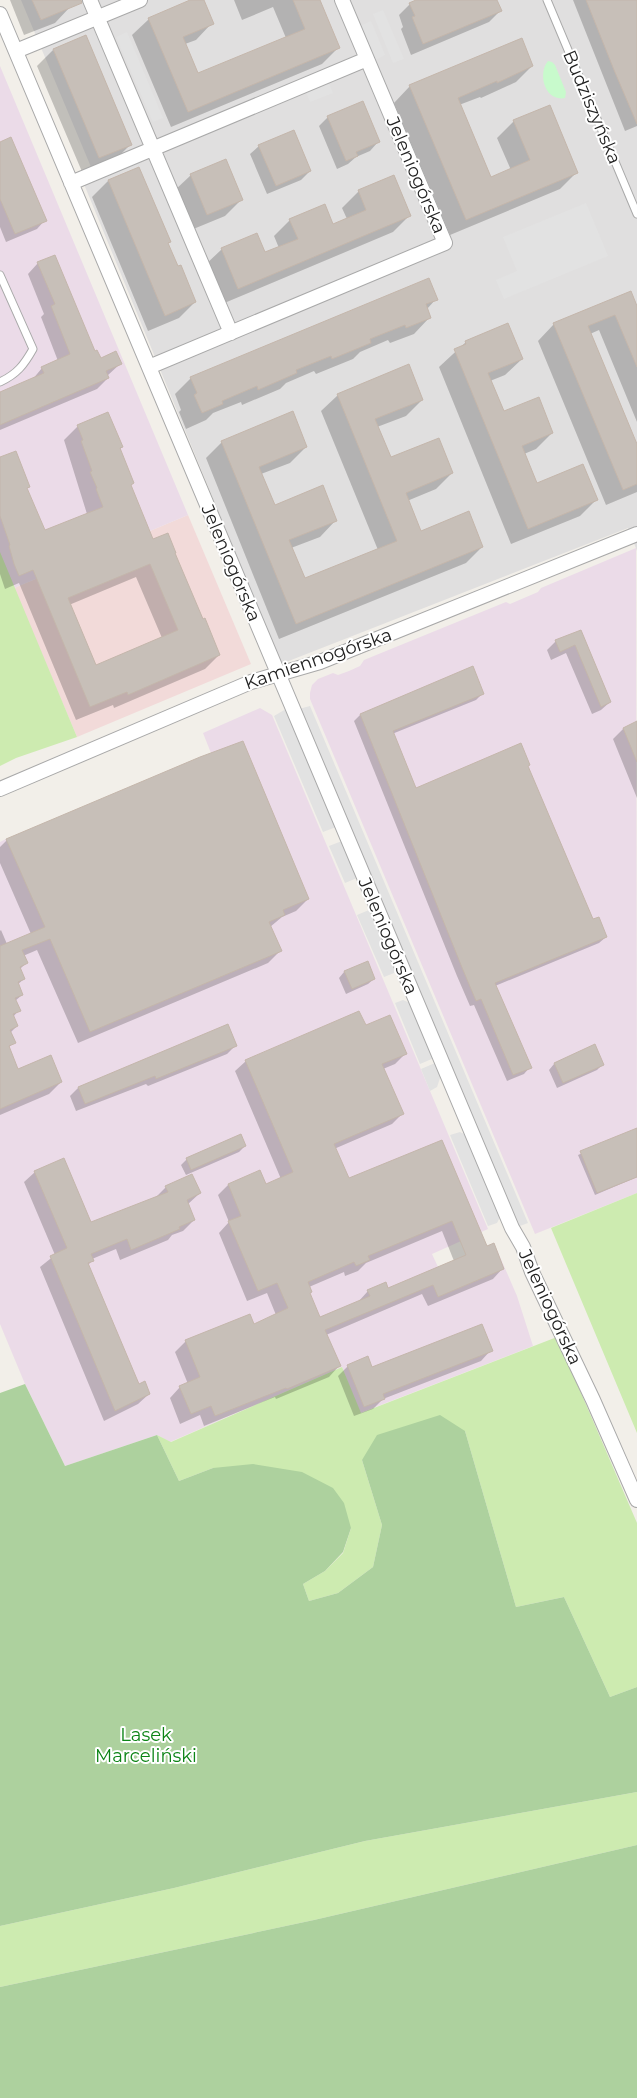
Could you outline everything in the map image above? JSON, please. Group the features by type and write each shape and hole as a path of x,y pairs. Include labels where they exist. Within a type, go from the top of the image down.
{"street":[{"path":"90,0 230,333"},
{"path":"16,51 140,0"},
{"name":"Jeleniogórska","path":"149,367 445,243 342,0"},
{"name":"Jeleniogórska","path":"0,14 512,1228 523,1247 532,1272 593,1400 637,1500"},
{"path":"71,183 367,59"},
{"name":"Kamiennogórska","path":"0,789 251,682 327,660 637,534"}],"lane":[{"name":"Budziszyńska","path":"547,0 637,214"},
{"path":"0,275 34,349 24,365 12,376 0,382"}],"shaded area":[{"path":"21,0 637,0 637,551 628,528 281,664 79,172 91,167"},
{"path":"383,10 404,59 393,63 373,14"},
{"path":"371,21 385,55 375,60 360,26"},
{"path":"127,32 163,118 153,122 116,37"},
{"path":"0,66 188,515 14,588 0,554"},
{"path":"329,83 333,93 310,102 306,92"},
{"path":"586,203 608,256 504,299 496,280 517,271 503,237"},
{"path":"188,515 251,664 77,737 14,588"},
{"path":"636,548 637,1193 535,1234 310,699 310,693 312,685 318,679 333,673 338,675 349,671 360,666 364,660 506,602 510,604 538,592 541,588"},
{"path":"310,706 528,1223 517,1227 299,709"},
{"path":"260,708 272,715 488,1229 432,1254 438,1267 494,1243 517,1296 533,1346 360,1413 342,1367 170,1442 157,1435 65,1466 25,1384 0,1324 0,842 6,839 18,866 227,793 203,733"},
{"path":"286,709 336,827 323,832 274,716"},
{"path":"342,841 357,878 345,883 329,846"},
{"path":"369,910 395,967 394,973 384,977 357,915"},
{"path":"403,1000 410,1003 434,1058 420,1064 395,1003"},
{"path":"435,1063 441,1075 437,1087 430,1091 421,1069"},
{"path":"460,1132 466,1135 500,1217 497,1223 488,1226 450,1135"}],"green space":[{"path":"548,61 555,65 566,92 565,98 552,96 545,86 543,73"},
{"path":"0,552 77,737 16,758 0,766"},
{"path":"637,1193 637,1433 551,1228"},
{"path":"557,1337 637,1523 637,1687 610,1697 564,1597 516,1607 465,1431 362,1460 382,1525 373,1567 338,1593 309,1601 303,1584 325,1571 343,1553 351,1528 213,1468 179,1481 157,1435 171,1442 342,1367 361,1413"},
{"name":"Lasek Marceliński","path":"25,1384 65,1466 157,1435 179,1481 213,1468 253,1464 302,1472 333,1488 344,1503 351,1528 343,1552 325,1571 303,1584 309,1601 338,1593 373,1567 382,1525 362,1460 377,1435 440,1415 465,1431 516,1607 564,1597 610,1697 637,1687 637,1792 365,1841 174,1888 0,1926 0,1393"},
{"path":"637,1792 637,1845 314,1920 0,1987 0,1926 174,1888 365,1841"},
{"path":"637,1845 637,2098 0,2098 0,1987 314,1920"}],"building":[{"path":"32,0 81,0 82,3 41,20"},
{"path":"190,0 204,0 214,24 183,37 198,73 305,29 293,0 320,0 340,48 188,112 148,18"},
{"path":"416,0 497,0 502,11 423,44 412,17 415,16 409,3"},
{"path":"586,0 637,0 637,124 614,70"},
{"path":"86,35 132,145 99,158 53,49"},
{"path":"522,38 533,66 497,83 497,81 458,98 491,177 530,160 513,120 550,105 578,173 466,220 409,85"},
{"path":"363,101 380,142 356,152 358,156 346,161 327,116"},
{"path":"294,130 311,171 276,186 258,145"},
{"path":"11,137 47,221 15,234 0,199 0,142"},
{"path":"226,159 243,200 207,215 190,174"},
{"path":"139,167 171,242 168,243 178,266 181,265 196,302 165,316 108,180"},
{"path":"394,175 411,216 238,289 221,248 257,233 265,252 298,239 289,219 325,204 333,224 366,210 358,190"},
{"path":"55,255 95,351 97,350 101,358 116,351 122,364 106,371 109,378 0,425 0,392 44,373 41,367 70,354 51,306 55,304 37,262"},
{"path":"429,278 438,300 426,304 431,318 406,328 405,325 370,339 371,343 332,359 331,356 296,370 297,373 258,390 257,386 222,401 223,404 202,413 194,395 197,393 190,377"},
{"path":"631,291 637,306 637,367 615,315 588,326 637,444 637,484 623,490 553,323"},
{"path":"508,323 523,359 488,373 504,411 539,397 553,433 522,446 537,483 583,464 598,500 528,529 454,349 466,344 465,341"},
{"path":"409,364 423,400 375,419 391,457 439,438 453,473 406,493 421,531 469,511 483,547 296,624 221,441 293,411 307,447 259,467 275,505 323,485 337,521 289,540 305,578 397,541 337,394"},
{"path":"108,412 123,447 120,448 134,483 131,485 153,539 168,533 203,619 205,618 220,655 128,695 127,692 90,707 33,570 19,576 0,516 0,457 16,451 30,487 27,488 45,530 103,507 90,472 92,471 77,425","holes":["150,564 178,630 96,665 68,598"]},
{"path":"581,630 611,702 601,707 575,645 560,652 555,640"},
{"path":"473,666 484,694 393,731 416,788 521,743 530,765 528,766 593,919 599,917 607,937 495,983 532,1068 513,1075 481,999 476,1001 360,714"},
{"path":"637,721 637,762 623,728"},
{"path":"243,741 309,899 283,910 285,915 269,922 282,951 90,1032 50,939 22,950 28,963 20,967 25,979 18,982 23,995 15,998 21,1011 13,1014 18,1026 10,1030 16,1043 9,1046 18,1069 51,1055 62,1082 0,1109 0,946 45,927 6,839 200,757"},
{"path":"368,961 375,979 352,989 344,971"},
{"path":"359,1011 366,1025 390,1015 407,1054 382,1064 404,1114 334,1144 349,1178 442,1140 487,1246 494,1243 504,1269 438,1297 433,1285 325,1330 341,1366 215,1416 211,1406 191,1414 179,1386 200,1377 185,1340 250,1314 254,1324 288,1308 277,1283 258,1291 228,1221 241,1216 228,1184 260,1170 266,1184 293,1172 245,1060","holes":["452,1221 466,1255 388,1288 386,1282 367,1290 370,1296 320,1317 310,1293 312,1292 308,1282 354,1262 356,1266 370,1260 368,1256"]},
{"path":"228,1024 237,1046 156,1079 155,1076 85,1104 78,1087"},
{"path":"595,1044 604,1065 563,1083 554,1063"},
{"path":"637,1128 637,1177 597,1193 580,1151"},
{"path":"241,1134 246,1146 191,1170 186,1158"},
{"path":"64,1158 91,1222 168,1192 165,1186 192,1174 201,1193 187,1200 195,1220 179,1227 180,1229 131,1250 127,1239 91,1254 94,1261 88,1263 139,1384 145,1381 150,1394 115,1411 50,1256 67,1248 34,1171"},
{"path":"482,1324 493,1351 383,1394 385,1399 364,1407 347,1365 368,1356 372,1367"}]}
